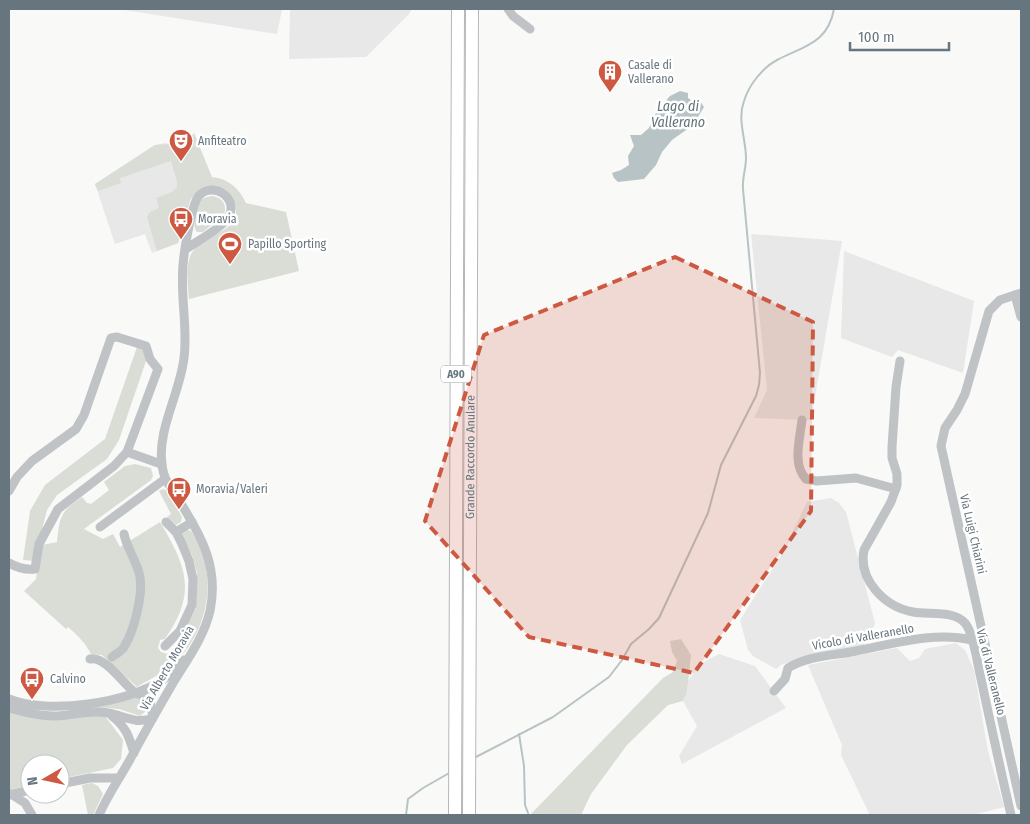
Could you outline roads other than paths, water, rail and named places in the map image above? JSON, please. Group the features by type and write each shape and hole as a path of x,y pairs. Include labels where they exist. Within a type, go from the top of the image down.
{"highway":[{"name":"Grande Raccordo Anulare","path":"454,815 458,9"},
{"name":"Grande Raccordo Anulare","path":"469,815 472,9"}],"street":[{"path":"508,9 513,16 530,29"},
{"name":"Via Alberto Moravia","path":"99,815 200,639 210,611 211,563 206,548 192,522 165,479 162,464 162,446 184,360 183,269 189,227 197,199 206,191 222,192 228,198 231,205 229,217 224,223 186,249"},
{"path":"1018,294 1021,317"},
{"name":"Via Luigi Chiarini","path":"1018,294 1000,300 989,311 965,394 945,428 941,446 1019,782 1021,806"},
{"path":"9,492 17,477 32,461 76,429 84,415 111,338 117,337 146,346 150,359 158,369 128,452 114,466 58,509 40,544 35,569 31,570 9,563"},
{"name":"Via di Valleranello","path":"900,361 896,387 892,447 892,458 898,474 896,489 891,502 864,550 863,558 870,584 878,594 903,609 916,613 946,615 959,619 967,626 972,640 1011,815"},
{"path":"802,420 798,461 801,473 806,479 814,481 856,478 896,489"},
{"path":"128,452 162,464"},
{"path":"100,527 165,479"},
{"path":"165,646 180,631 192,605 193,579 189,561 176,532 166,522"},
{"path":"176,532 192,522"},
{"path":"112,657 124,648 139,609 140,578 133,554 126,544 124,534"},
{"name":"Vicolo di Valleranello","path":"774,691 785,679 788,668 814,658 929,638 955,637 972,640"},
{"path":"9,699 39,706 65,706 114,699 135,693 164,679 193,651"},
{"path":"9,708 24,713 54,716 96,712 108,713 143,722 153,718 150,700 144,695 135,693 100,660 90,658"},
{"path":"108,713 123,725 134,753"},
{"path":"70,782 90,778 119,778"},
{"path":"10,795 25,803 32,815"}],"water":[{"name":"Lago di Vallerano","path":"680,91 688,93 688,98 695,103 700,101 704,107 693,125 672,140 662,152 656,165 644,179 618,182 612,173 629,165 628,156 634,146 630,135 641,135 649,128 657,111 670,96"}],"waterway":[{"path":"474,758 553,717 609,677 631,644 659,618 708,513 721,465 756,396 759,385 760,373 743,189 746,151 741,115 744,101 761,72 777,60 805,47 820,36 831,20 834,9"},
{"path":"519,734 524,766 525,805 528,813"},
{"path":"406,815 408,799 451,772"}],"place":[{"name":"Casale di Vallerano","path":"610,93"},
{"name":"Anfiteatro","path":"181,162"},
{"name":"Moravia","path":"181,240"},
{"name":"Papillo Sporting","path":"230,265"},
{"name":"Moravia/Valeri","path":"179,510"},
{"name":"Calvino","path":"32,700"}]}
